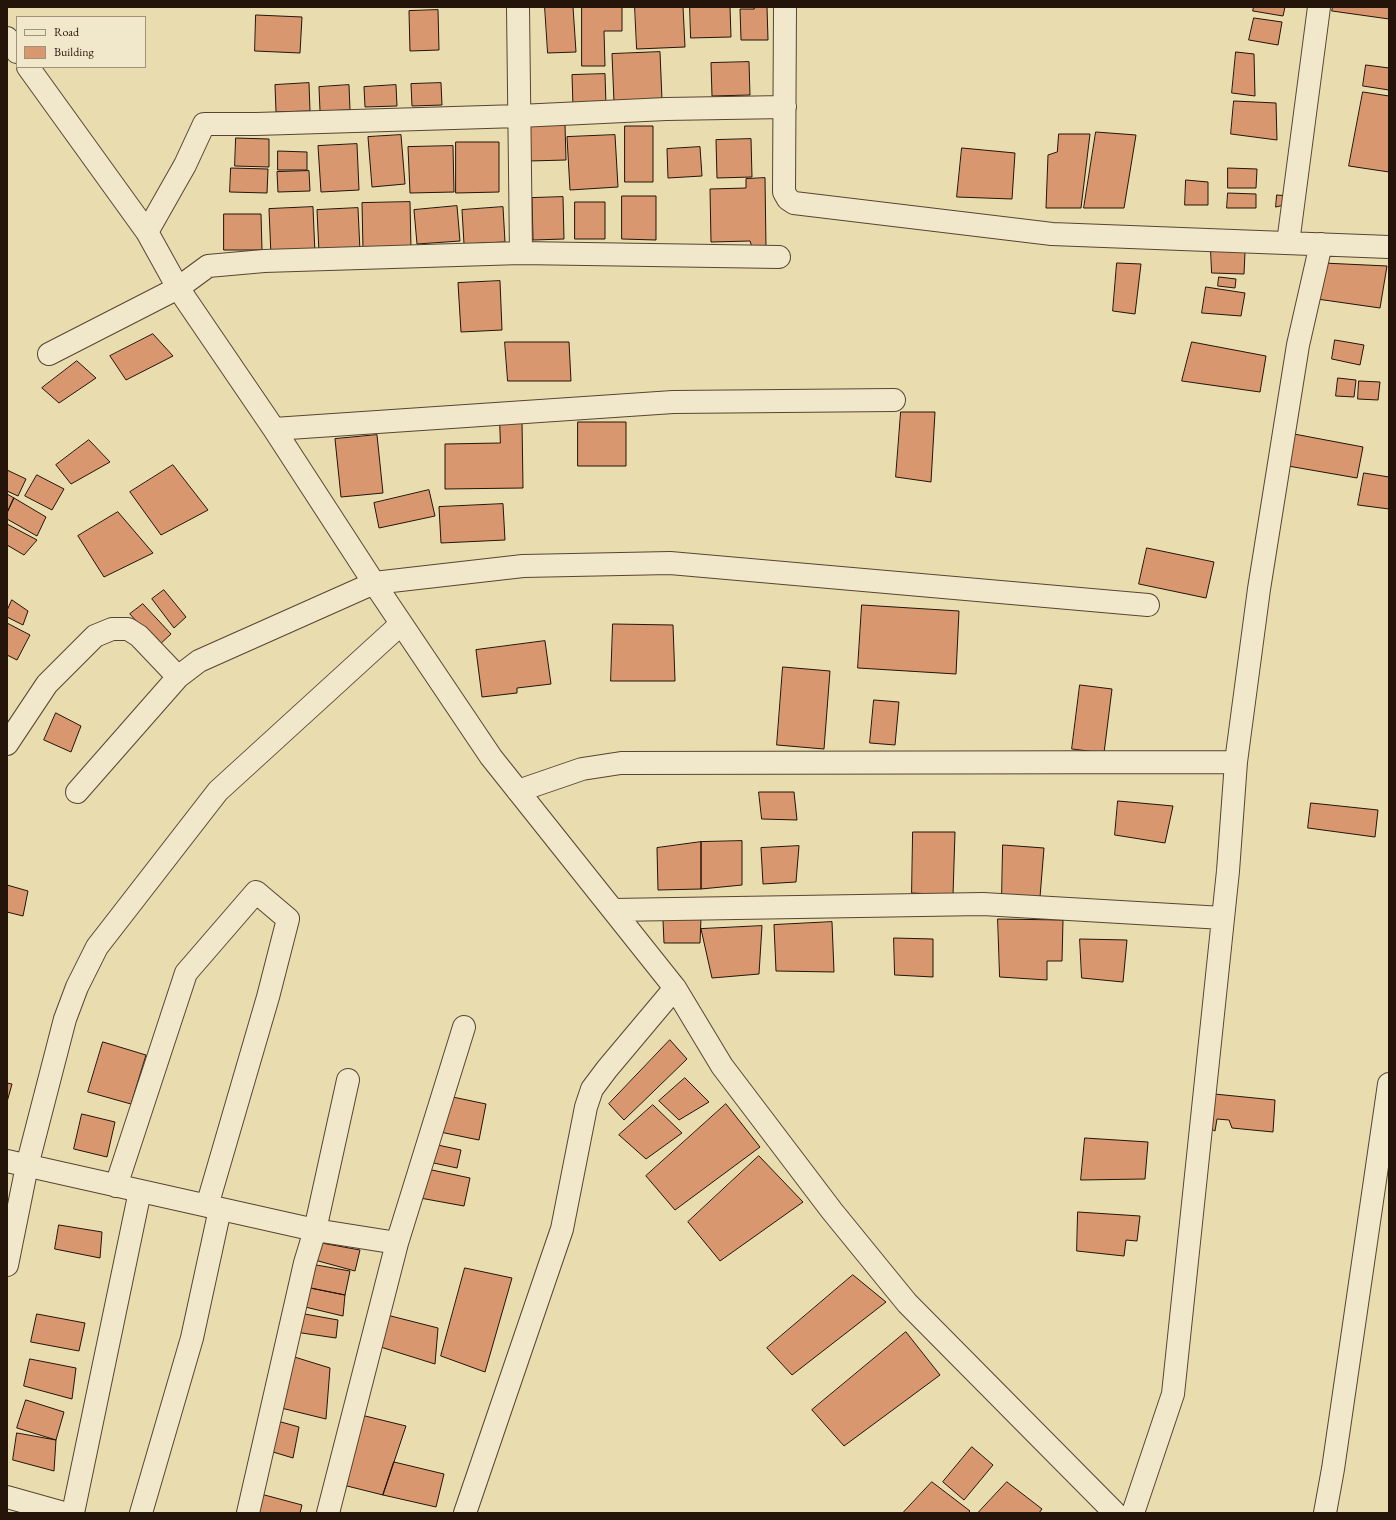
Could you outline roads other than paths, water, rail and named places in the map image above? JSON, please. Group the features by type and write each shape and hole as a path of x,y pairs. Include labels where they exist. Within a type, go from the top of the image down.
{"street":[{"path":"518,7 521,253"},
{"path":"785,7 784,192 788,199 794,203 1052,234 1389,247"},
{"path":"1288,243 1319,7"},
{"path":"7,38 16,51"},
{"path":"29,68 147,232 178,288 274,429 401,624 491,757 675,988 722,1066 832,1211 907,1303 1115,1513"},
{"path":"147,232 185,164 204,124 256,124 519,116 666,109 785,107"},
{"path":"1133,1513 1173,1394 1223,918 1236,762 1259,589 1298,345 1321,244"},
{"path":"49,354 178,288 208,266 264,261 521,253 779,257"},
{"path":"274,429 673,402 894,400"},
{"path":"78,792 178,677 199,661 374,583 523,566 670,563 1148,605"},
{"path":"7,1264 17,1163 76,987 97,947 218,791 401,624"},
{"path":"7,744 47,684 95,636 112,629 128,629 139,636 178,677"},
{"path":"518,791 582,768 621,763 1236,762"},
{"path":"116,1186 186,973 256,892 288,919 213,1207 192,1338 141,1513"},
{"path":"613,910 983,904 1223,918"},
{"path":"465,1513 562,1229 586,1107 592,1089 675,988"},
{"path":"328,1513 397,1243 464,1027"},
{"path":"248,1513 305,1263 315,1230 348,1080"},
{"path":"1325,1513 1334,1461 1389,1084"},
{"path":"17,1163 315,1230 397,1243"},
{"path":"73,1513 140,1191"},
{"path":"7,1498 64,1513"}]}
